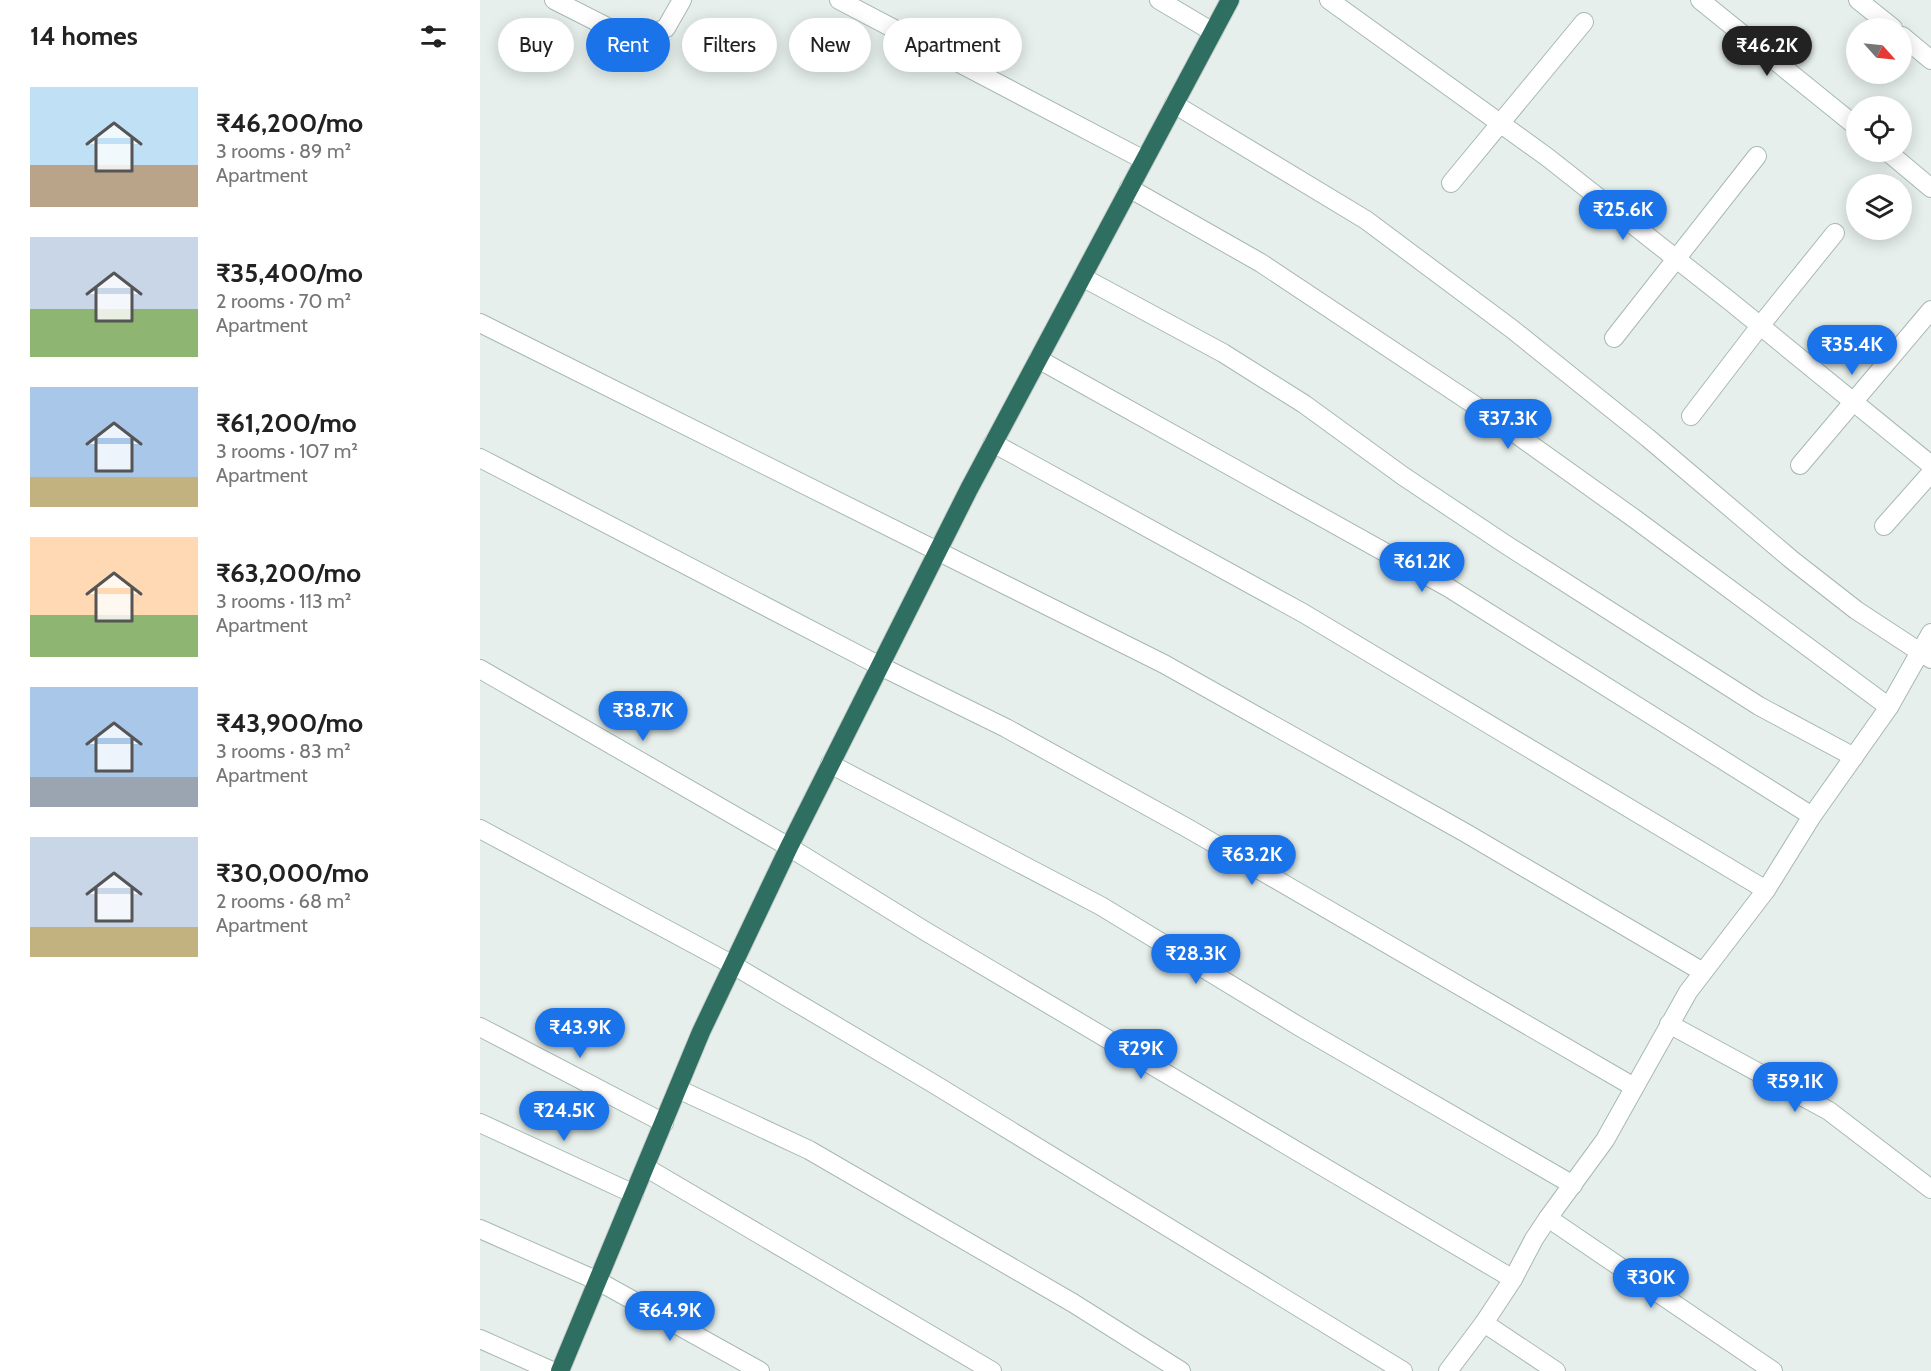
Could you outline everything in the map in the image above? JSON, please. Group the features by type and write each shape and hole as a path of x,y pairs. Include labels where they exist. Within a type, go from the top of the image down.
{"highway":[{"path":"560,1371 701,1032 789,847 993,443 1230,0"}],"street":[{"path":"554,0 635,41 666,28 682,0"},
{"path":"839,0 1144,160"},
{"path":"1159,0 1213,32"},
{"path":"1329,0 1547,157 1931,465"},
{"path":"1700,0 1846,118"},
{"path":"1858,0 1880,18"},
{"path":"1451,183 1584,22"},
{"path":"1912,44 1931,60"},
{"path":"1174,104 1366,220 1512,329 1856,610 1925,655"},
{"path":"1614,338 1757,156"},
{"path":"1900,162 1931,188"},
{"path":"1129,188 1261,263 1488,414 1645,526 1889,706"},
{"path":"1691,416 1835,233"},
{"path":"1082,277 1223,353 1304,404 1403,476 1759,706 1854,757"},
{"path":"1800,465 1931,309"},
{"path":"480,323 1174,670 1464,832 1703,972"},
{"path":"1038,359 1449,588 1812,816"},
{"path":"993,443 1303,613 1766,890"},
{"path":"480,458 880,666 1006,728 1190,829 1634,1087"},
{"path":"1884,526 1931,473"},
{"path":"1448,1371 1513,1279 1548,1218 1605,1140 1688,992 1766,890 1812,816 1925,655 1931,633"},
{"path":"480,669 789,847 925,931 1513,1279"},
{"path":"830,764 1101,906 1300,1027 1573,1185"},
{"path":"480,829 733,965 934,1084 1403,1371"},
{"path":"1669,1024 1829,1111 1931,1189"},
{"path":"480,1027 664,1123"},
{"path":"678,1089 809,1150 1073,1303 1180,1371"},
{"path":"480,1123 634,1194"},
{"path":"645,1167 992,1371"},
{"path":"1548,1218 1773,1371"},
{"path":"480,1229 598,1281 760,1371"},
{"path":"1484,1323 1556,1371"},
{"path":"480,1339 552,1371"}]}
